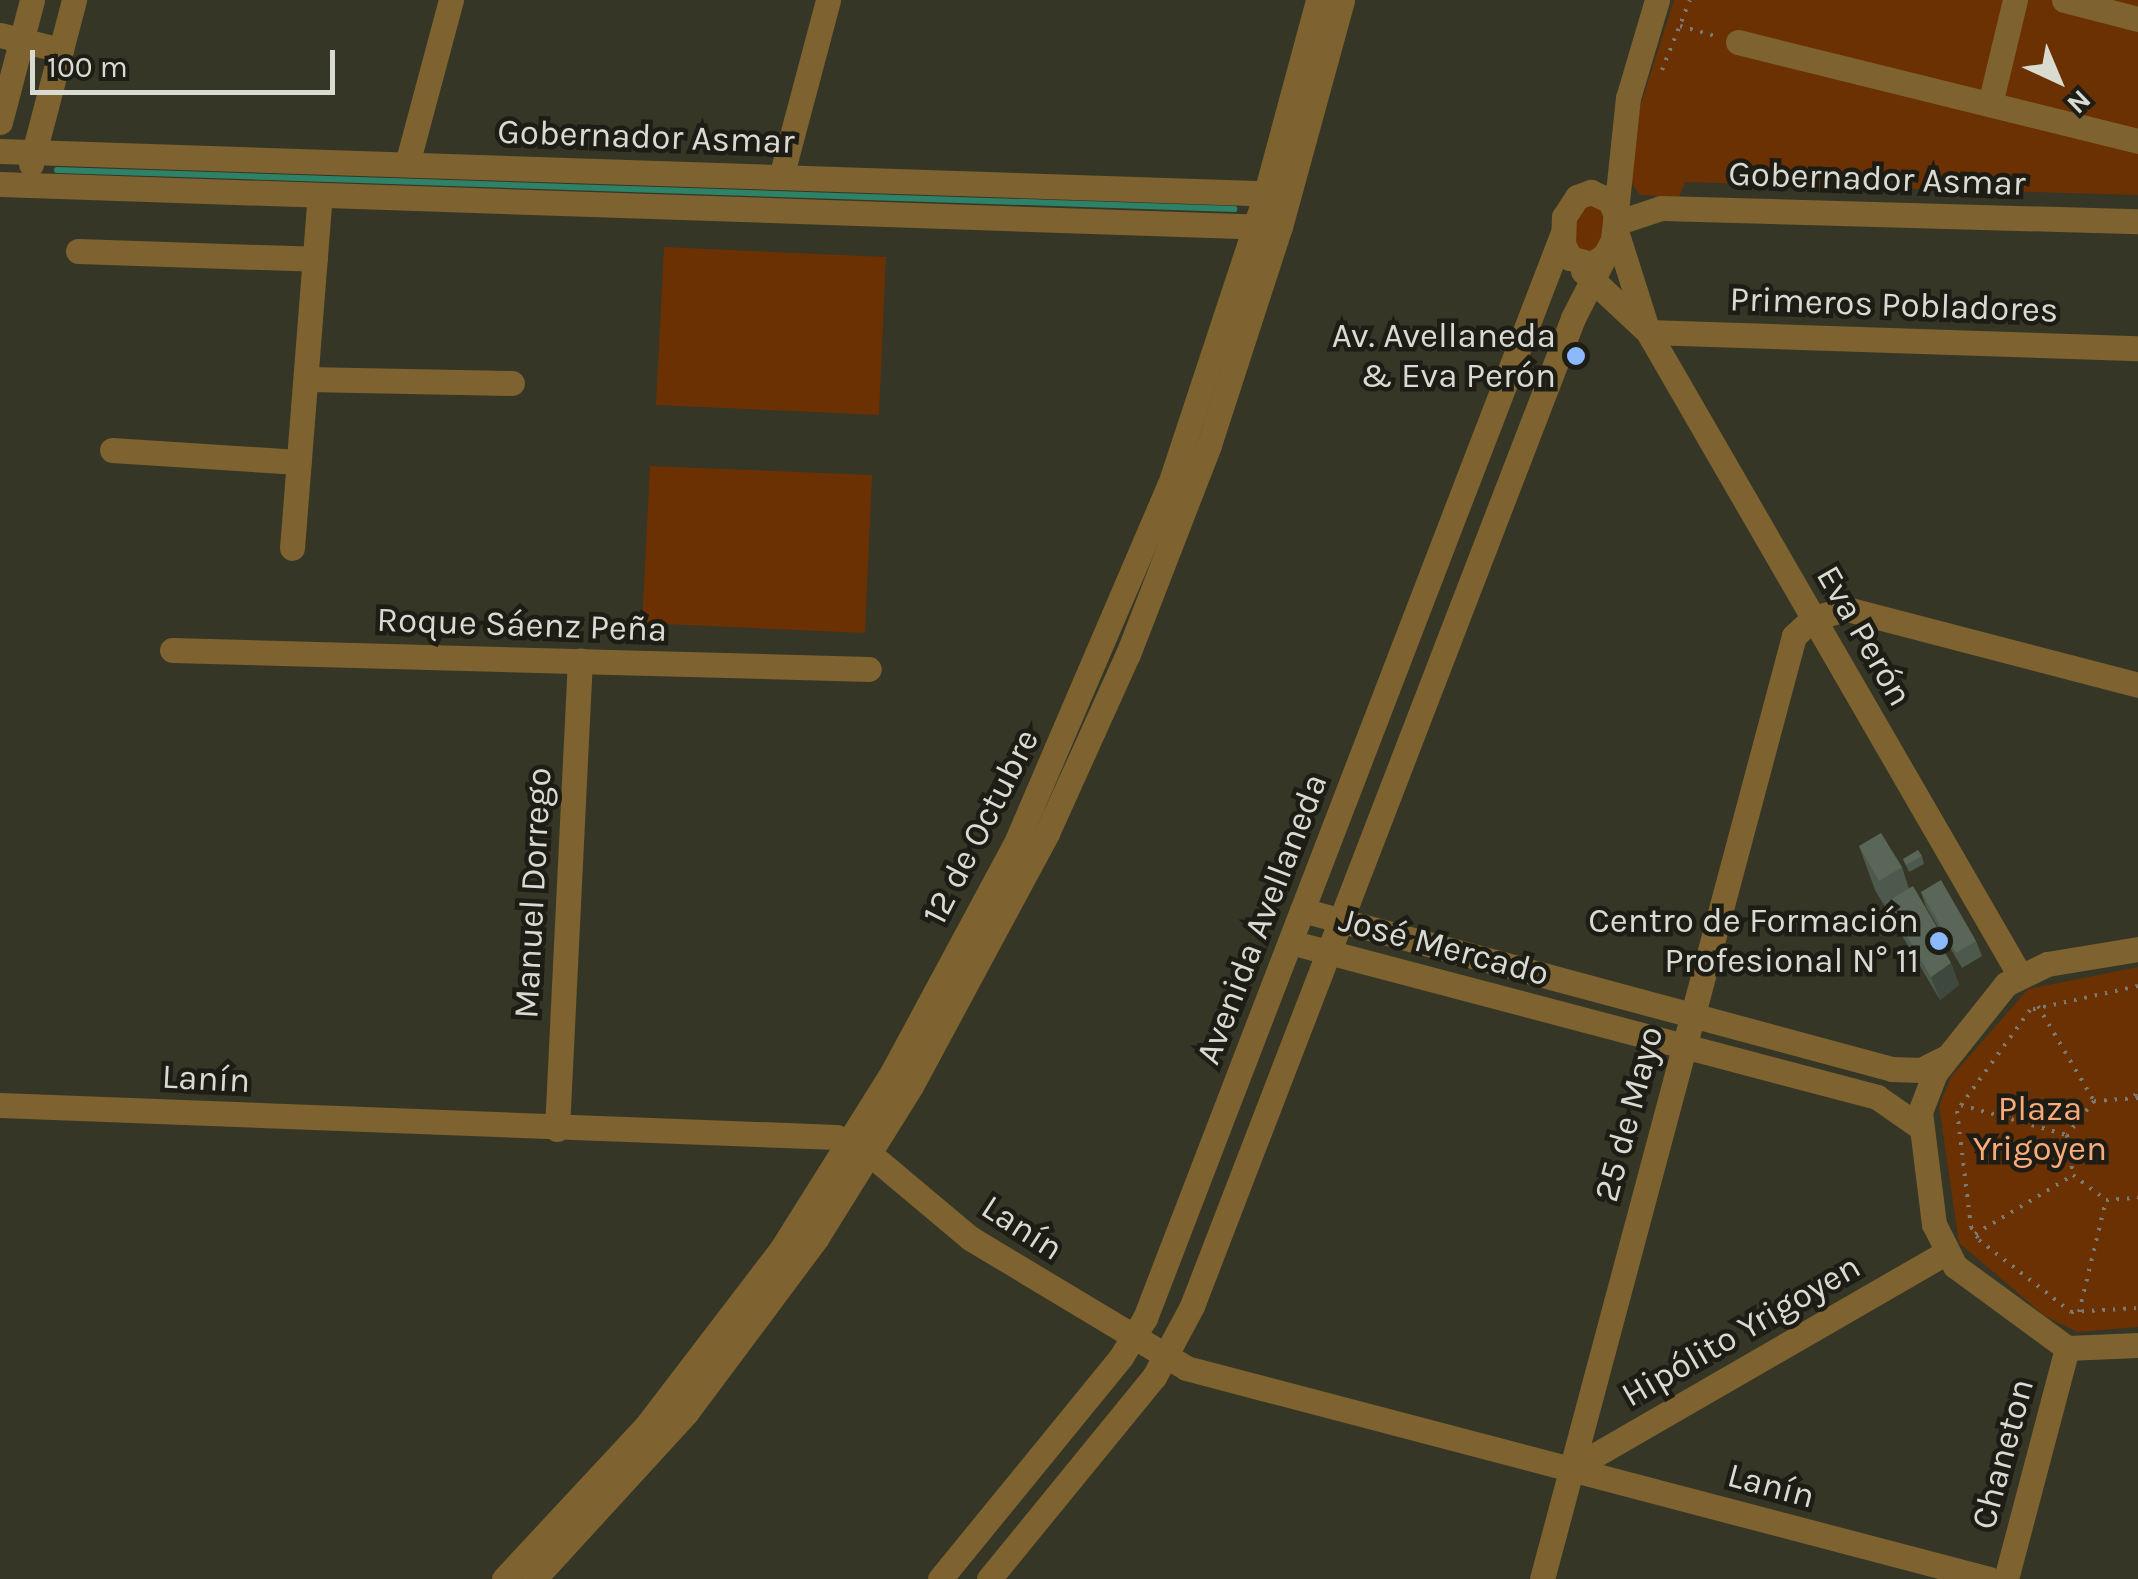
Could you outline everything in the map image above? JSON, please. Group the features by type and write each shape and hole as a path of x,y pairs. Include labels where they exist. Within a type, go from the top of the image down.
{"street":[{"path":"0,122 11,38 32,0"},
{"path":"13,184 34,152 74,0"},
{"path":"407,164 451,0"},
{"path":"781,177 828,0"},
{"name":"12 de Octubre","path":"1278,194 1318,0"},
{"name":"12 de Octubre","path":"534,1579 714,1377 860,1148 1016,891 1095,730 1190,498 1278,194 1342,0"},
{"name":"Avenida Avellaneda","path":"989,1579 1165,1359 1613,231 1628,98 1657,0"},
{"path":"1990,104 2014,0"},
{"path":"2064,0 2138,19"},
{"path":"11,38 60,50"},
{"path":"1738,42 2138,141"},
{"name":"Gobernador Asmar","path":"0,150 1278,194"},
{"name":"Gobernador Asmar","path":"13,184 1268,227"},
{"name":"Avenida Avellaneda","path":"940,1579 1133,1339 1566,246 1568,209 1584,193 1604,196 1613,231"},
{"path":"292,548 320,194"},
{"name":"Gobernador Asmar","path":"1613,231 1661,208 2138,221"},
{"path":"1566,246 1592,264 1613,231"},
{"name":"Eva Perón","path":"1613,231 1648,332 1814,618 2018,986"},
{"name":"Eva Perón","path":"1566,246 1591,279 1648,332"},
{"path":"78,250 315,260"},
{"name":"Primeros Pobladores","path":"1648,332 2138,348"},
{"path":"306,378 512,383"},
{"path":"112,450 299,462"},
{"path":"1814,618 1836,609 1858,611 2138,686"},
{"name":"25 de Mayo","path":"1542,1579 1787,656 1794,636 1814,618"},
{"name":"Roque Sáenz Peña","path":"172,650 869,669"},
{"name":"Manuel Dorrego","path":"556,1129 580,661"},
{"name":"José Mercado","path":"1302,910 1902,1071 1947,1057"},
{"name":"José Mercado","path":"1290,942 1877,1096 1929,1120"},
{"path":"2138,949 2018,986 1947,1057 1927,1085 1934,1224 1946,1253 1967,1276 2067,1348 2138,1345"},
{"name":"Lanín","path":"0,1104 556,1129 817,1134 860,1148 960,1232 1165,1359 1989,1579"},
{"name":"12 de Octubre","path":"504,1579 686,1377 860,1148"},
{"name":"Hipólito Yrigoyen","path":"1571,1469 1946,1253"},
{"name":"Chaneton","path":"2006,1579 2067,1348"}],"path":[{"path":"1658,77 1690,0"},
{"path":"1680,26 1738,42"},
{"path":"2018,986 2030,1010"},
{"path":"2138,986 2030,1010 1956,1111 1975,1234 2078,1313 2138,1308"},
{"path":"2038,1006 2094,1101"},
{"path":"2138,1086 2137,1097 2094,1101 2067,1135 2073,1175 2106,1200 2138,1198"},
{"path":"1959,1104 2067,1135"},
{"path":"1929,1120 1956,1111"},
{"path":"1975,1234 2073,1175"},
{"path":"2078,1313 2106,1200"}],"green space":[{"path":"1674,0 2138,0 2138,195 1685,182 1679,197 1640,195 1630,181 1639,110"},
{"path":"1584,201 1606,206 1600,252 1576,250 1571,219"},
{"path":"664,247 886,257 879,415 656,405"},
{"path":"650,466 872,475 865,633 642,623"},
{"name":"Plaza Yrigoyen","path":"2138,967 2138,1327 2077,1332 2045,1316 1959,1243 1939,1106 1951,1077 2028,989"}],"building":[{"path":"1881,833 1902,867 1879,881 1859,846"},
{"path":"1918,850 1922,856 1906,865 1903,859"},
{"path":"1941,880 1976,941 1956,953 1921,892"},
{"path":"1913,886 1938,929 1933,932 1951,963 1931,977 1887,902"}],"waterway":[{"path":"57,170 1234,209"}],"place":[{"name":"Av. Avellaneda & Eva Perón","path":"1576,356"},
{"name":"Centro de Formación Profesional N° 11","path":"1939,941"}]}
